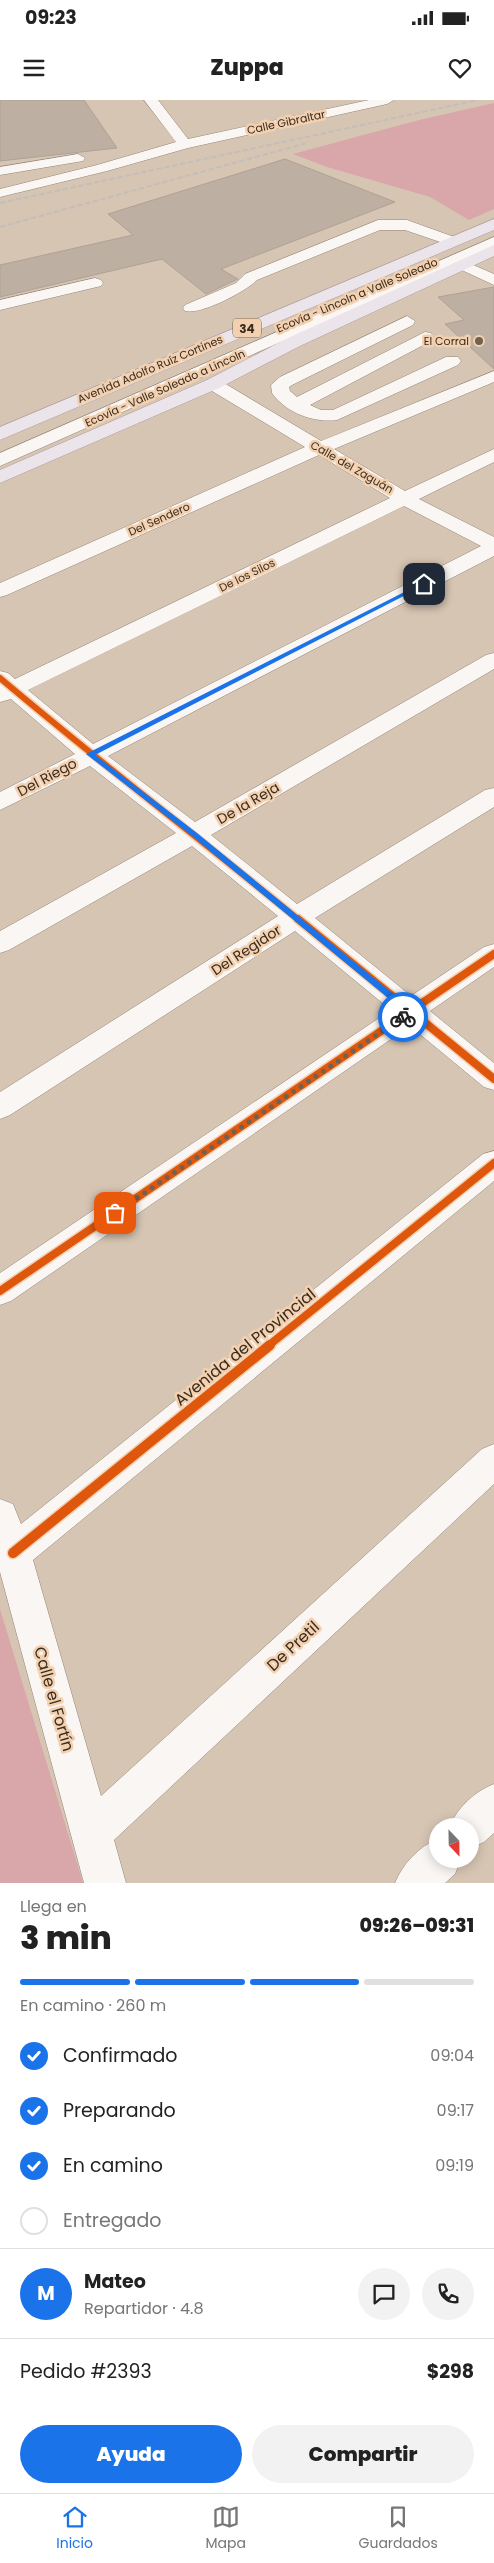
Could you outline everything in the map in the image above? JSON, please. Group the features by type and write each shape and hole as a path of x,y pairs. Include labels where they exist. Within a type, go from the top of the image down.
{"main road":[{"name":"Avenida Adolfo Ruíz Cortines","path":"0,434 494,224"},
{"name":"34","path":"0,477 214,384 294,342 494,250"},
{"name":"34","path":"464,263 494,257"}],"street":[{"path":"151,100 186,144"},
{"name":"Calle Gibraltar","path":"0,193 186,144 385,100"},
{"path":"5,170 92,155"},
{"path":"0,156 5,170 23,188"},
{"path":"191,308 242,286 251,277 378,225 407,225 452,241"},
{"name":"Ecovía - Lincoln a Valle Soleado","path":"0,449 494,236"},
{"name":"Ecovía - Valle Soleado a Lincoln","path":"0,460 494,242"},
{"path":"464,263 494,280"},
{"path":"0,305 95,283"},
{"path":"385,300 452,361 486,379"},
{"path":"407,321 280,385 281,393 296,405 324,417 337,415 452,361"},
{"path":"296,405 425,337"},
{"name":"Del Sendero","path":"0,591 319,448 486,379"},
{"name":"Calle del Zaguán","path":"214,384 319,448 494,547"},
{"name":"De los Silos","path":"4,687 494,455"},
{"name":"Del Riego","path":"0,802 494,547"},
{"name":"De la Reja","path":"0,943 194,834 494,660"},
{"path":"4,687 194,834 494,1079"},
{"name":"Del Regidor","path":"0,1107 295,918 494,796"},
{"path":"0,1291 494,954"},
{"name":"Avenida del Provincial","path":"13,1553 494,1162"},
{"name":"De Pretil","path":"92,1832 494,1460"},
{"name":"Calle el Fortín","path":"0,1516 13,1553 105,1883"},
{"path":"479,1819 494,1804"},
{"path":"416,1883 431,1868"}],"shaded area":[{"path":"494,103 494,209 469,220 430,197 327,167 293,154 419,120"},
{"path":"0,1609 83,1883 0,1883"}],"building":[{"path":"0,100 84,100 117,148 0,161"},
{"path":"285,159 395,202 221,269 238,279 206,294 162,259 0,297 0,265 133,235 108,214"},
{"name":"El Corral","path":"494,287 494,369 445,324 464,320 438,297"}],"railway":[{"path":"0,203 478,100"},
{"path":"0,227 307,143"}],"cycle path":[{"path":"0,678 90,754 194,834 494,1079"},
{"path":"0,1291 494,954"},
{"path":"13,1553 494,1163"}],"way so far":[{"path":"115,1213 403,1017"}],"place":[{"name":"El Corral","path":"479,341"}],"route":[{"path":"403,1017 410,1012 194,834 90,754 424,584"}]}
